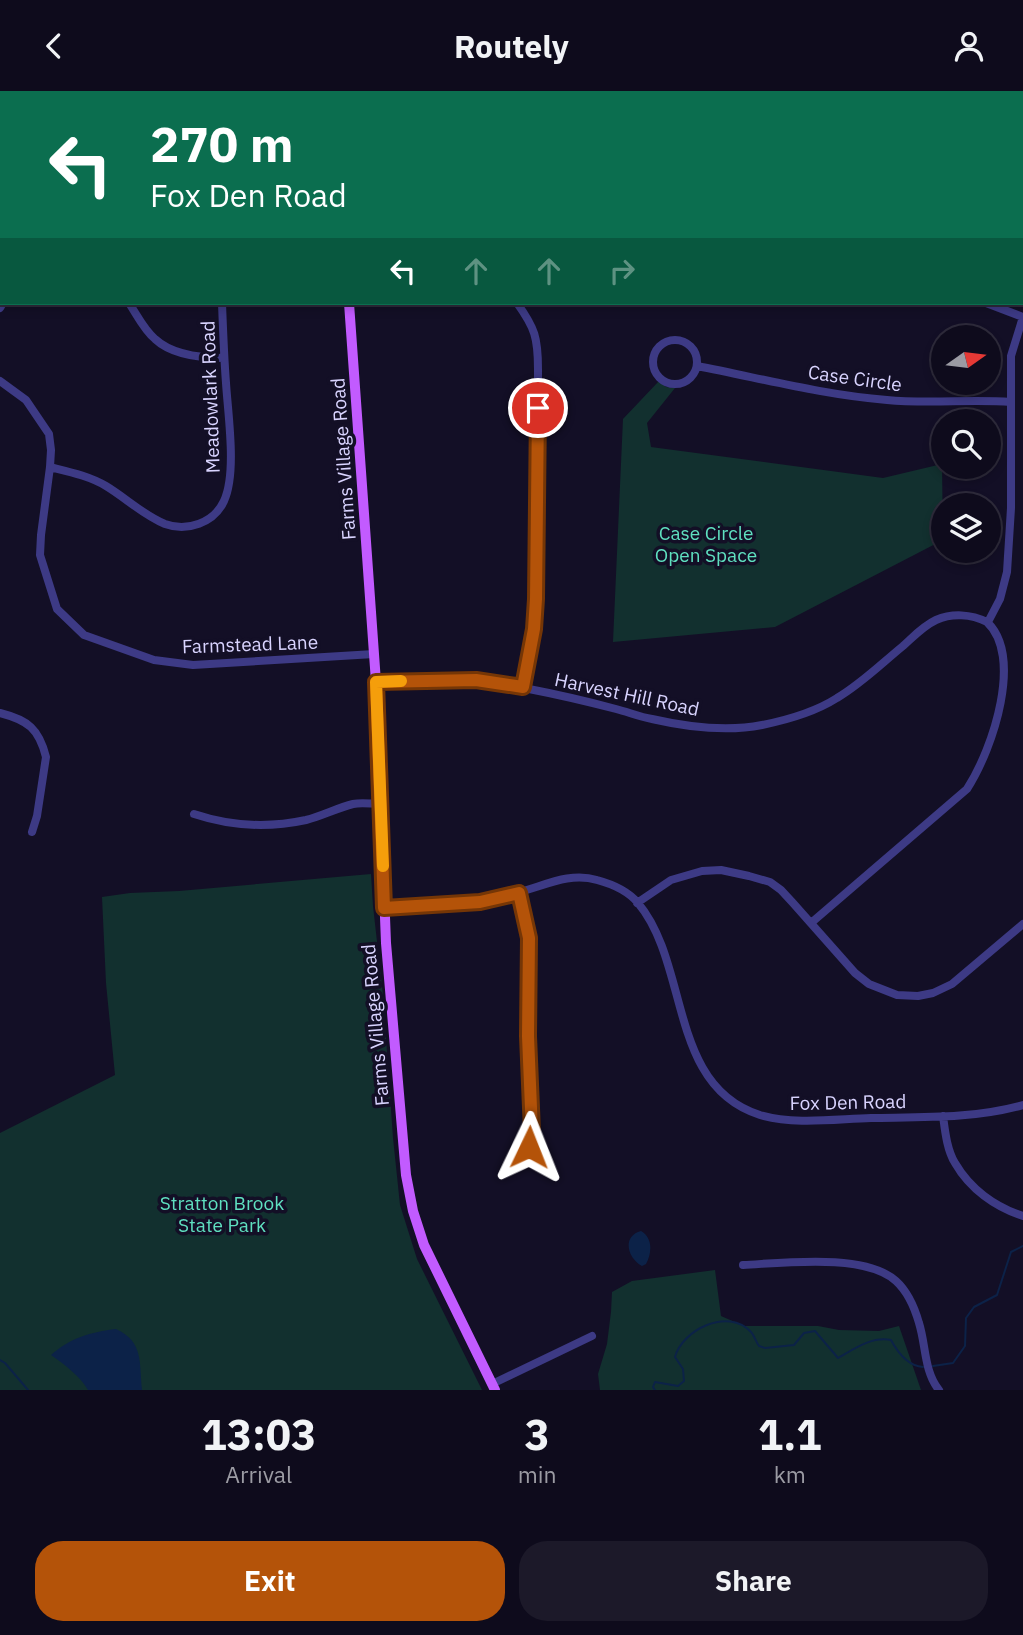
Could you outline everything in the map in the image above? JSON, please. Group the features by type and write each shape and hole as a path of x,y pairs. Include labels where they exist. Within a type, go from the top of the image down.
{"main road":[{"name":"Farms Village Road","path":"349,305 376,682 386,943 406,1175 412,1211 424,1245 493,1387"}],"street":[{"path":"130,305 155,340 180,353 202,358 224,358"},
{"name":"Meadowlark Road","path":"50,467 78,473 106,486 142,511 180,528 197,526 217,512 225,500 231,467 222,305"},
{"path":"518,305 528,318 538,345 537,579 534,629 523,687"},
{"path":"991,305 1023,317 1011,356 1012,508 1007,572 1000,599 988,622 1010,645"},
{"path":"676,340 690,345 697,358 697,366 691,378 678,385 671,385 659,378 652,365 656,350 661,344 676,340"},
{"name":"Case Circle","path":"697,366 843,395 890,401 1011,402"},
{"name":"Farmstead Lane","path":"0,381 26,400 49,435 50,467 40,555 57,609 84,635 153,660 192,665 374,654"},
{"name":"Harvest Hill Road","path":"376,682 469,680 523,687 651,719 720,728 759,726 788,719 835,700 862,681 921,629 936,620 960,615 988,622"},
{"path":"811,923 968,789 1000,733 1008,708"},
{"path":"0,713 31,725 44,748 46,757 32,832"},
{"path":"194,814 210,820 244,825 276,825 307,819 356,803 380,804"},
{"path":"638,903 671,880 702,871 721,870 769,882 781,890 855,973 869,985 897,995 918,996 933,993 952,984 1023,924"},
{"name":"Fox Den Road","path":"384,908 480,902 557,880 579,877 596,879 619,889 638,903 656,935 698,1060 722,1094 758,1114 776,1118 817,1120 943,1116 983,1114 1023,1105"},
{"path":"519,893 529,938 528,1036 532,1132 529,1147"},
{"path":"943,1116 954,1163 969,1182 997,1206 1023,1216"},
{"path":"743,1265 835,1262 865,1265 896,1281 914,1308 933,1384 939,1390"},
{"path":"493,1387 592,1336"}],"green space":[{"name":"Case Circle Open Space","path":"659,381 666,387 675,388 647,423 651,447 883,478 931,467 931,479 942,479 942,493 931,493 931,546 775,627 613,642 623,419"},
{"name":"Stratton Brook State Park","path":"371,874 400,1205 417,1259 482,1390 0,1390 0,1133 115,1075 106,983 102,897"},
{"path":"715,1270 721,1316 744,1326 818,1326 839,1330 879,1331 899,1326 921,1390 600,1390 598,1374 607,1344 612,1292 632,1281"}],"water":[{"path":"641,1231 648,1238 650,1246 648,1260 642,1266 633,1258 629,1247 631,1237"},
{"path":"116,1329 125,1334 136,1347 142,1390 88,1390 76,1375 51,1355 81,1337"}],"waterway":[{"path":"933,1366 953,1363 965,1346 966,1318 974,1307 997,1295 1011,1252 1023,1246"},
{"path":"655,1390 655,1382 678,1386 684,1381 683,1369 675,1357 679,1347 696,1331 719,1322 741,1325 752,1333 759,1346 765,1348 794,1345 804,1333 815,1331 838,1358 870,1342 891,1340 904,1358 923,1367"},
{"path":"0,1360 28,1390"}],"slow traffic":[{"path":"383,866 376,682 401,681"}],"route":[{"path":"529,1147 532,1132 528,1036 529,938 519,893 480,902 384,908 376,682 476,680 523,687 534,629 536,599 538,408"}]}
